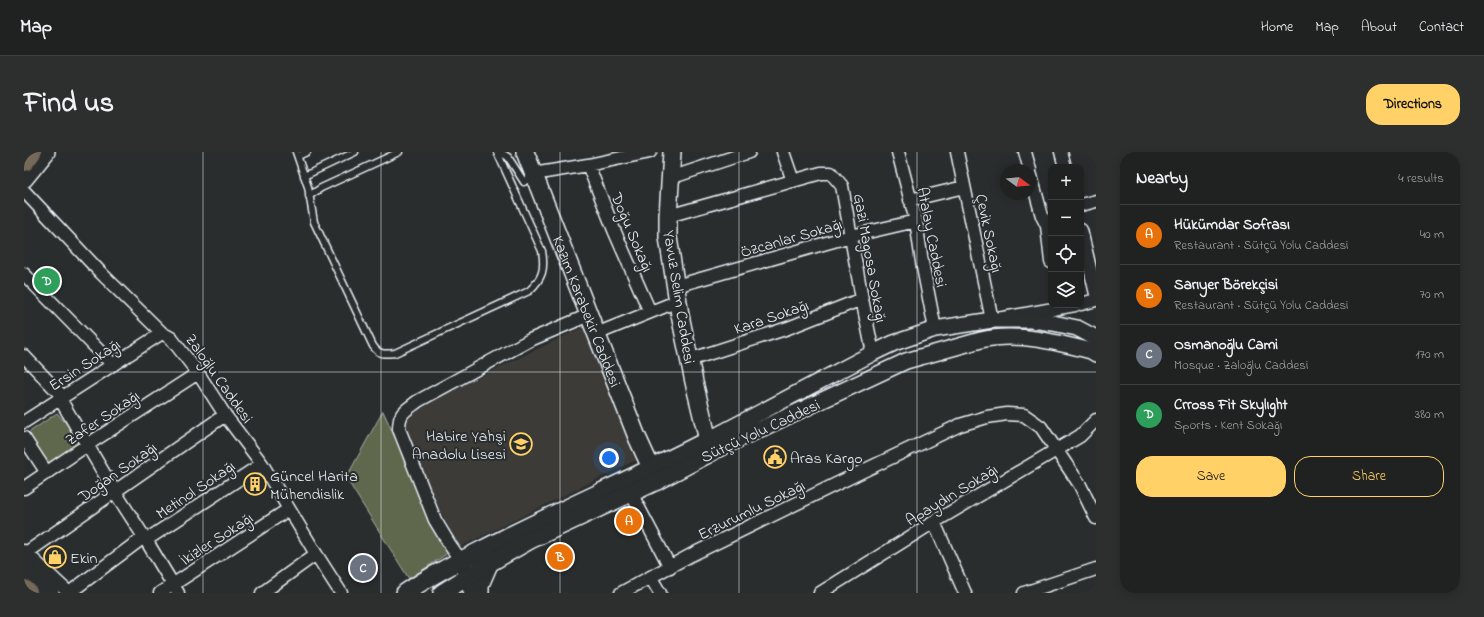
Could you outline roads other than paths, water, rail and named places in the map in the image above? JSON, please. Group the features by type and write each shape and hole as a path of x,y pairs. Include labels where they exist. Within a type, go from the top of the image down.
{"highway":[{"path":"24,160 30,152"}],"main road":[{"path":"24,179 46,152"},
{"name":"Kazım Karabekir Caddesi","path":"525,152 596,334 654,475"},
{"name":"Yavuz Selim Caddesi","path":"672,152 668,238 689,360 710,446"},
{"name":"Sütçü Yolu Caddesi","path":"405,593 455,564 523,530 654,475 710,446"},
{"name":"Sütçü Yolu Caddesi","path":"459,588 491,562 530,540 631,493 654,475"},
{"path":"25,557 50,593"}],"street":[{"path":"534,174 588,165 650,152"},
{"path":"670,178 749,152"},
{"path":"783,152 793,181"},
{"name":"Atalay Caddesi","path":"898,152 916,221 935,330"},
{"name":"Çevik Sokağı","path":"957,152 992,320"},
{"path":"1025,152 1028,164"},
{"path":"1061,152 1064,164"},
{"name":"Doğu Sokağı","path":"588,165 614,230 650,312"},
{"name":"Gazi Magosa Sokağı","path":"668,216 821,173 831,173 842,186 873,353"},
{"path":"910,200 964,187"},
{"path":"1036,188 1046,216 1048,236"},
{"name":"Zaloğlu Caddesi","path":"24,191 101,273 162,333 171,338 198,373 225,415 262,464 340,593"},
{"path":"1084,204 1096,201"},
{"name":"Özcanlar Sokağı","path":"596,334 650,312 677,294 851,236 916,221"},
{"path":"1082,236 1096,294"},
{"path":"24,274 113,365"},
{"name":"Kara Sokağı","path":"689,360 788,328 862,299"},
{"path":"1084,303 1096,300"},
{"name":"Sütçü Yolu Caddesi","path":"710,446 873,353 894,343 935,330 1054,308"},
{"path":"459,588 450,545 435,520 409,456 399,429 399,418 404,411 418,401 530,340 589,315"},
{"path":"990,338 992,320"},
{"name":"Sütçü Yolu Caddesi","path":"992,320 1032,320 1053,322 1077,328 1096,338"},
{"name":"Ersin Sokağı","path":"24,422 162,333"},
{"name":"Sütçü Yolu Caddesi","path":"710,446 906,361 990,338 1036,339 1091,351 1096,354"},
{"path":"24,356 61,398 114,492 145,538 176,589"},
{"name":"Zafer Sokağı","path":"24,488 48,474 87,445 198,373"},
{"name":"Erzurumlu Sokağı","path":"621,593 692,555 960,425 987,417 1007,414 1024,415 1042,427 1080,485 1096,518"},
{"name":"Doğan Sokağı","path":"25,557 114,492 225,415"},
{"name":"Apaydın Sokağı","path":"820,593 934,522 1058,450 1080,436 1096,420"},
{"path":"24,438 48,474"},
{"name":"Metinol Sokağı","path":"69,593 145,538 262,464"},
{"path":"631,493 670,567"},
{"name":"İkizler Sokağı","path":"160,593 176,589 289,510"},
{"path":"934,522 965,593"},
{"path":"262,593 316,554"},
{"path":"25,557 69,593"},
{"path":"481,593 481,585 486,570 491,562"},
{"path":"1024,593 1046,589 1096,570"},
{"path":"651,578 660,593"}],"lane":[{"path":"307,152 297,154 304,176 314,222 373,346 377,352 383,355 395,353 529,291 536,285 542,276 544,263 542,251 498,152"},
{"path":"304,176 355,152"},
{"path":"309,196 321,188 399,152"},
{"path":"498,152 508,157 524,182 534,174"}],"place":[{"name":"Crross Fit Skylıght","path":"47,281"},
{"name":"Habire Yahşi Anadolu Lisesi","path":"521,444"},
{"name":"Aras Kargo","path":"775,457"},
{"name":"Güncel Harita Mühendislik","path":"255,484"},
{"name":"Hükümdar Sofrası","path":"629,521"},
{"name":"Ekin","path":"55,557"},
{"name":"Sarıyer Börekçisi","path":"560,557"},
{"name":"Osmanoğlu Cami","path":"363,568"}]}
